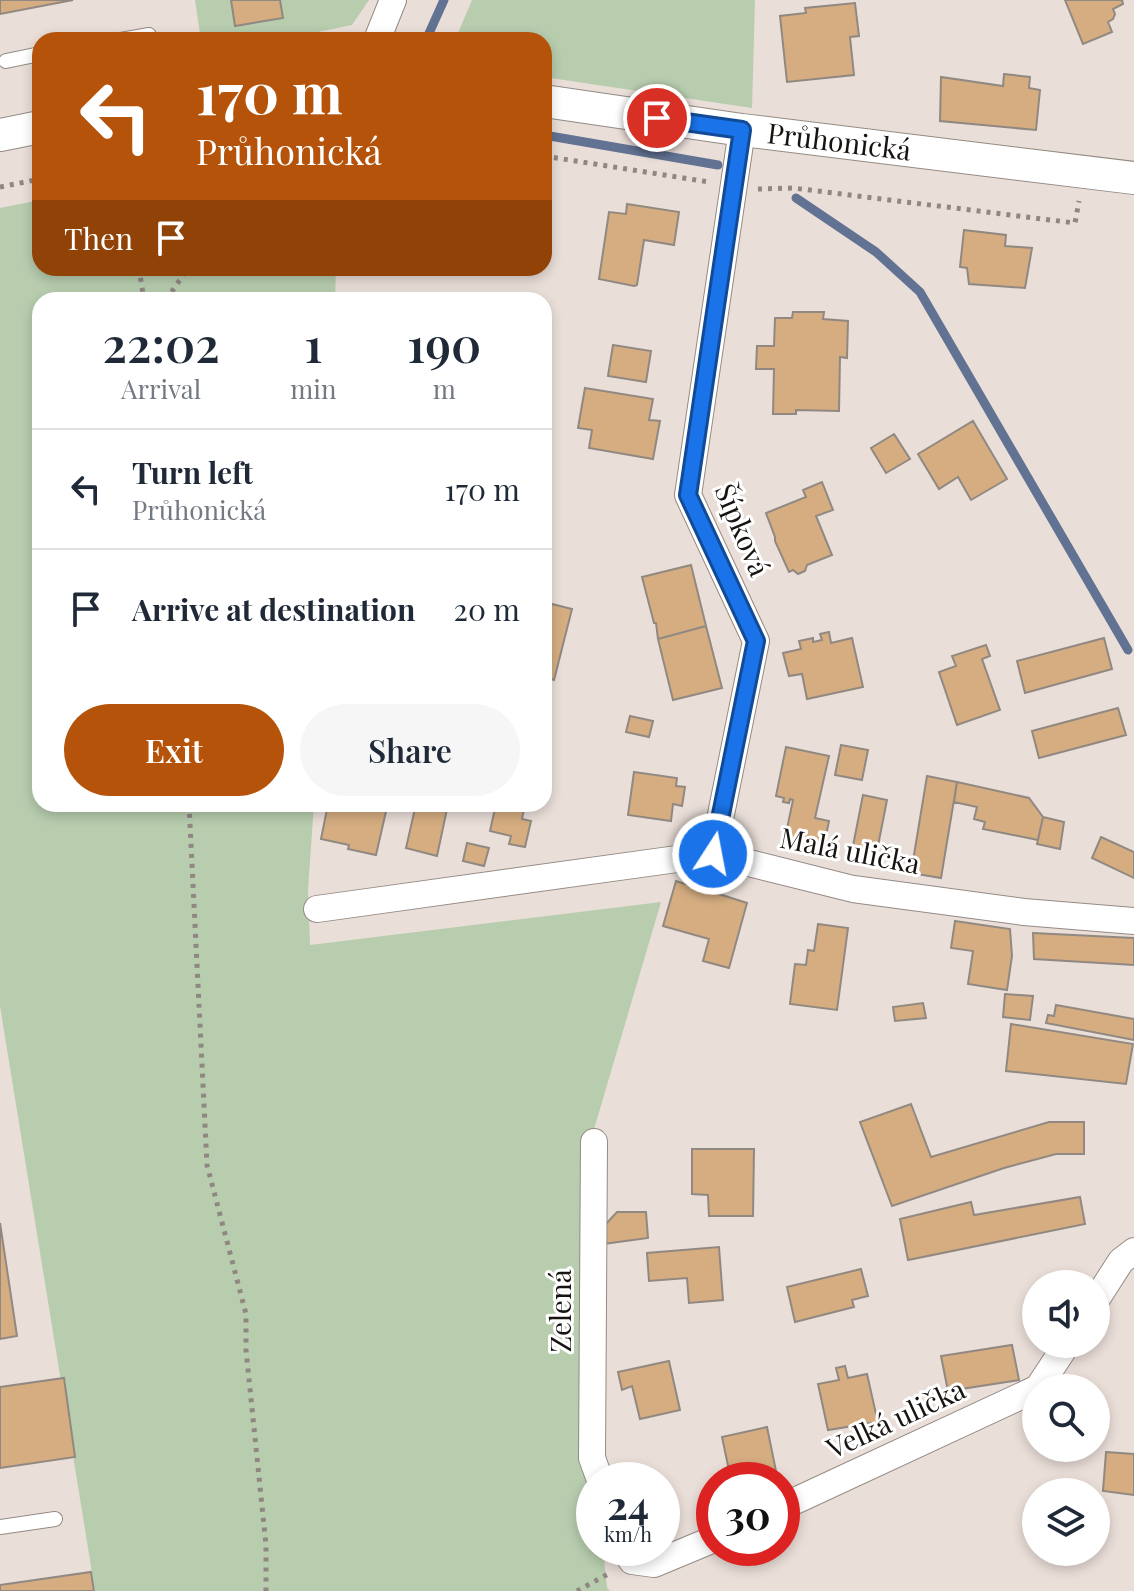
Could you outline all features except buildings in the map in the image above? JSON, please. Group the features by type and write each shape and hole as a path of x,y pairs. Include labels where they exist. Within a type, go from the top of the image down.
{"street":[{"path":"380,32 393,0"},
{"name":"Průhonická","path":"552,102 742,130 1134,178"},
{"path":"0,135 32,129"},
{"name":"Šípková","path":"713,854 756,641 688,495 742,130"},
{"name":"Malá ulička","path":"317,909 713,854 853,889 1024,912 1134,921"},
{"name":"Zelená","path":"593,1462 594,1142"},
{"path":"1110,1278 1121,1261 1134,1251"},
{"name":"Velká ulička","path":"800,1499 1022,1396"}],"lane":[{"path":"6,61 32,56"},
{"path":"0,1527 55,1519"}],"path":[{"path":"552,157 732,186 769,190 793,188 1075,223 1084,172"},
{"path":"0,187 32,181"},
{"path":"189,812 207,1165 246,1314 246,1350 266,1545 266,1591"},
{"path":"577,1591 612,1566"}],"green space":[{"path":"195,0 369,0 352,25 318,32 200,32"},
{"path":"472,0 755,0 752,108 552,78 552,32 458,32"},
{"path":"32,202 32,276 336,276 335,292 32,292 32,812 313,812 308,890 310,945 661,902 592,1136 594,1462 576,1462 576,1566 605,1566 610,1591 95,1591 0,1006 0,208"}],"waterway":[{"path":"430,32 444,0"},
{"path":"552,136 718,165"},
{"path":"796,198 876,252 920,292 1128,650"}],"route":[{"path":"657,118 742,130 688,495 756,641 713,854"}]}
